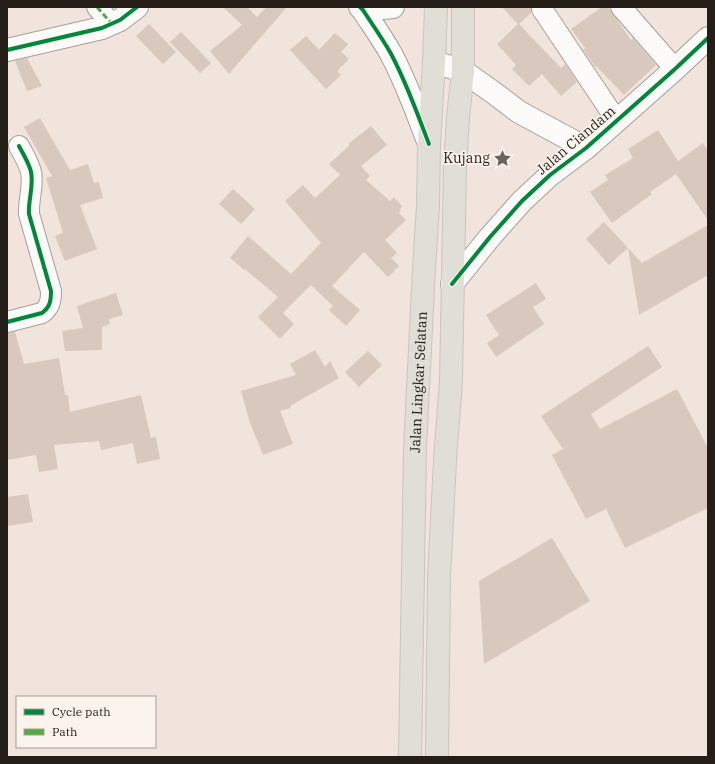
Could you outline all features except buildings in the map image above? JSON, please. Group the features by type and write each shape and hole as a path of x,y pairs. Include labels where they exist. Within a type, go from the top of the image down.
{"main road":[{"name":"Jalan Lingkar Selatan","path":"410,757 415,448 428,206 428,144 434,62 436,7"},
{"name":"Jalan Lingkar Selatan","path":"437,757 439,578 451,381 452,284 457,124 463,71 461,7"}],"street":[{"path":"97,7 112,24"},
{"path":"7,50 102,28 120,20 137,7"},
{"path":"361,9 393,7"},
{"path":"621,7 675,69"},
{"path":"361,9 384,43 397,66 412,99 428,144"},
{"path":"542,9 616,121"},
{"name":"Jalan Ciandam","path":"452,284 494,232 522,201 550,174 586,148 708,38"},
{"name":"Jalan Ciandam","path":"434,62 463,71 494,92 519,112 586,148"},
{"path":"7,322 42,313 50,304 51,299 51,291 29,214 28,205 32,185 31,173 29,165 19,146"}],"marked path":[{"path":"97,7 112,24"}],"cycle path":[{"path":"7,50 102,28 120,20 137,7"},
{"path":"360,7 384,42 396,63 429,144"},
{"path":"452,284 490,237 522,201 550,175 586,148 708,38"},
{"path":"7,322 42,313 48,306 51,295 29,214 32,182 31,172 19,146"}],"place":[{"name":"Kujang","path":"503,158"}]}
